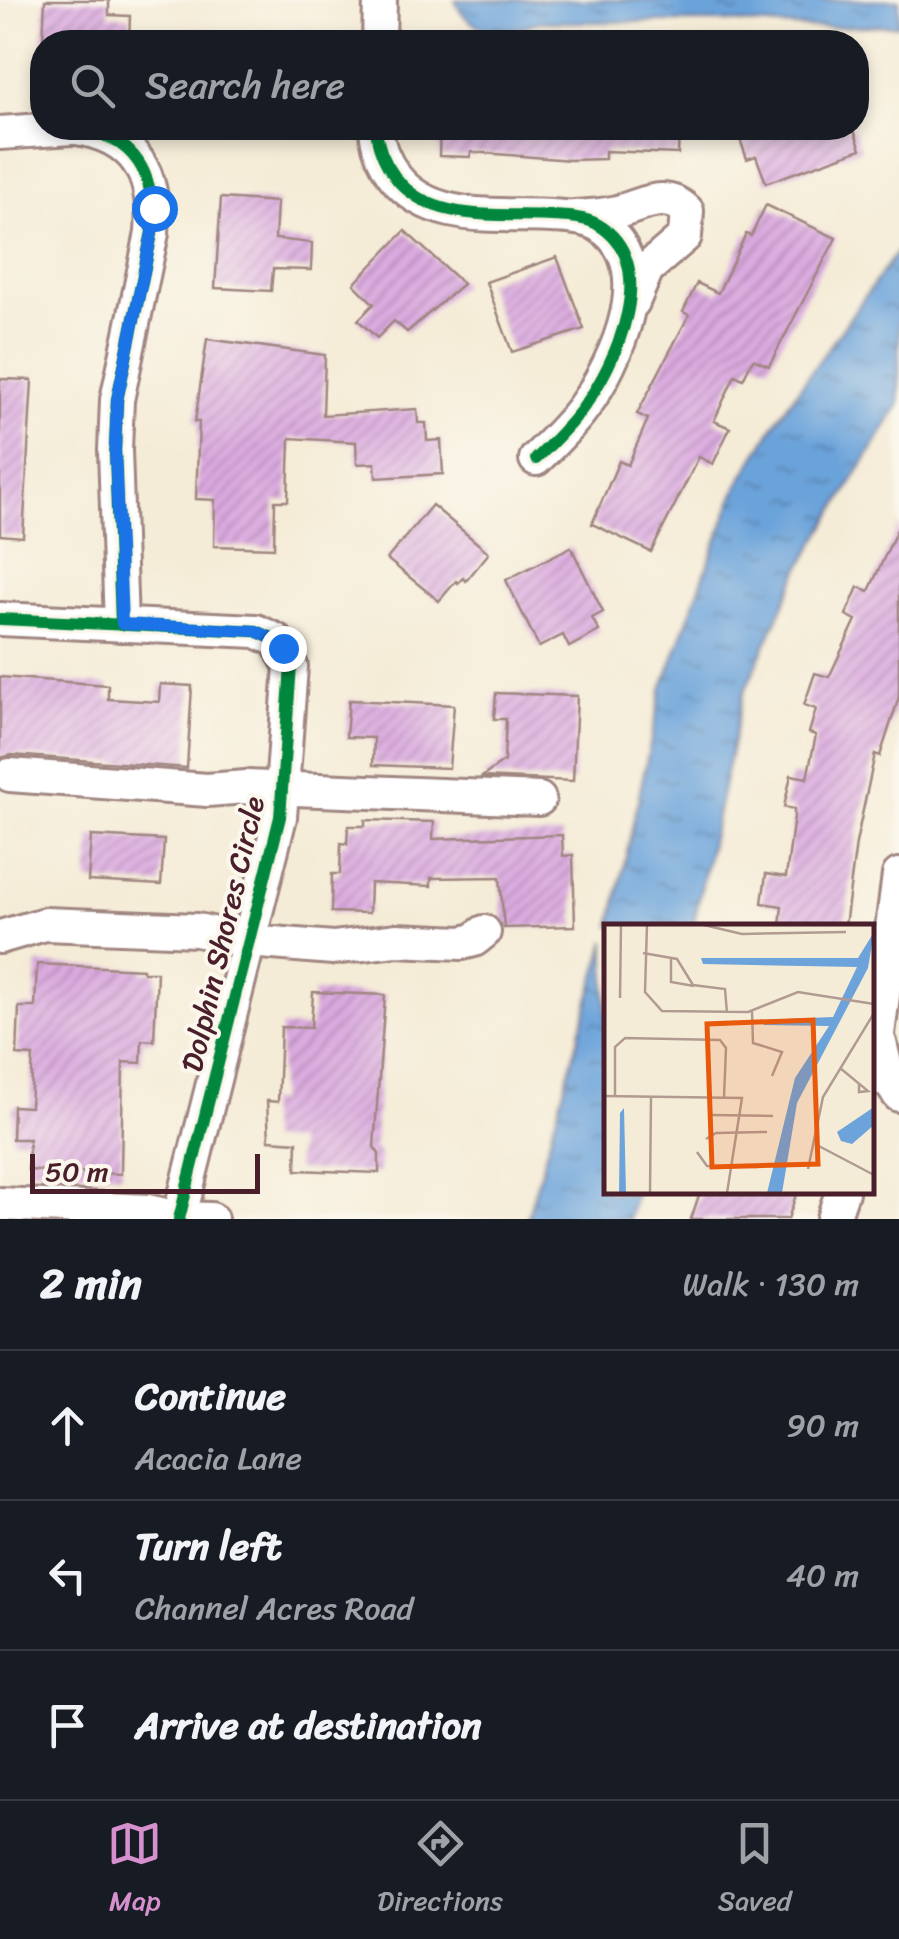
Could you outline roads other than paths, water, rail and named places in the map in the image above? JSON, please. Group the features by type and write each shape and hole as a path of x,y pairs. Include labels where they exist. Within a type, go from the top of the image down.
{"street":[{"path":"379,30 380,0"},
{"path":"0,133 30,131"},
{"path":"0,619 122,624 115,450 117,400 154,208 146,170 115,140"},
{"path":"378,140 391,171 410,194 431,206 575,217 613,213 655,199 678,202 687,211 685,236 647,270 596,388 566,429 536,459"},
{"path":"575,217 596,224 617,242 627,258 630,287 624,323"},
{"name":"Dolphin Shores Circle","path":"122,624 256,631 276,640 289,658 292,677 278,828 179,1218"},
{"path":"10,775 207,790 246,786 539,799"},
{"path":"874,1062 899,875"},
{"path":"0,938 45,924 197,930 249,941 333,948 396,940 447,944 474,940 484,932"},
{"path":"878,1029 882,1061 899,1095"},
{"path":"833,1219 841,1194"},
{"path":"0,1204 148,1211 179,1218 211,1219"}],"water":[{"path":"455,0 899,0 899,25 807,28 729,22 538,22 502,30 470,21"},
{"path":"899,249 899,405 800,568 743,695 693,924 611,924 662,689 737,487 779,417"},
{"path":"604,948 604,1194 635,1194 629,1219 527,1219"}]}
